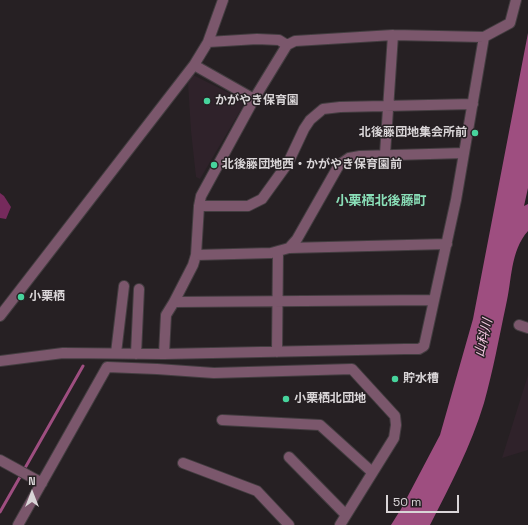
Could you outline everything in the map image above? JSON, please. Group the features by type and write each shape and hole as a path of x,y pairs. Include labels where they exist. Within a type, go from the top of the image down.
{"street":[{"path":"0,316 194,65 208,42 223,0"},
{"path":"164,354 166,315 193,265 196,255 201,196 254,99 288,45 295,41 393,35 484,37 510,23 516,0"},
{"path":"385,154 393,35"},
{"path":"0,361 63,353 164,354 277,352 419,349 424,346 448,244 484,37"},
{"path":"208,42 257,39 279,40 288,45"},
{"path":"194,65 254,99"},
{"path":"199,206 248,206 262,199 288,164 304,129 310,120 323,109 330,107 473,104"},
{"path":"289,248 297,239 339,165 349,158 385,154 464,153"},
{"path":"196,255 278,252 289,248 448,244"},
{"path":"277,352 278,252"},
{"path":"116,354 124,286"},
{"path":"136,354 138,289"},
{"path":"174,302 434,300"},
{"path":"18,525 107,367 214,373 352,369 395,416 396,425 394,438 340,525"},
{"path":"222,420 320,425 372,472"},
{"path":"289,457 346,516"},
{"path":"0,460 42,483"},
{"path":"183,463 258,491 289,525"}],"shaded area":[{"path":"193,75 241,99 243,106 200,179 196,177 191,131 188,83"},
{"path":"0,193 4,196 11,207 6,219 0,218"},
{"path":"528,375 528,450 502,458"}],"water":[{"name":"山科川","path":"528,33 528,188 524,206 528,204 528,231 522,239 512,266 508,296 484,403 466,450 430,525 391,525 440,435 473,319"}],"waterway":[{"path":"25,468 83,366"},
{"path":"0,512 20,477"}],"place":[{"name":"かがやき保育園","path":"207,101"},
{"name":"北後藤団地集会所前","path":"475,133"},
{"name":"北後藤団地西・かがやき保育園前","path":"214,165"},
{"name":"小栗栖","path":"21,297"},
{"name":"貯水槽","path":"395,379"},
{"name":"小栗栖北団地","path":"286,399"}],"district":[{"name":"小栗栖北後藤町","path":"381,201"}]}
